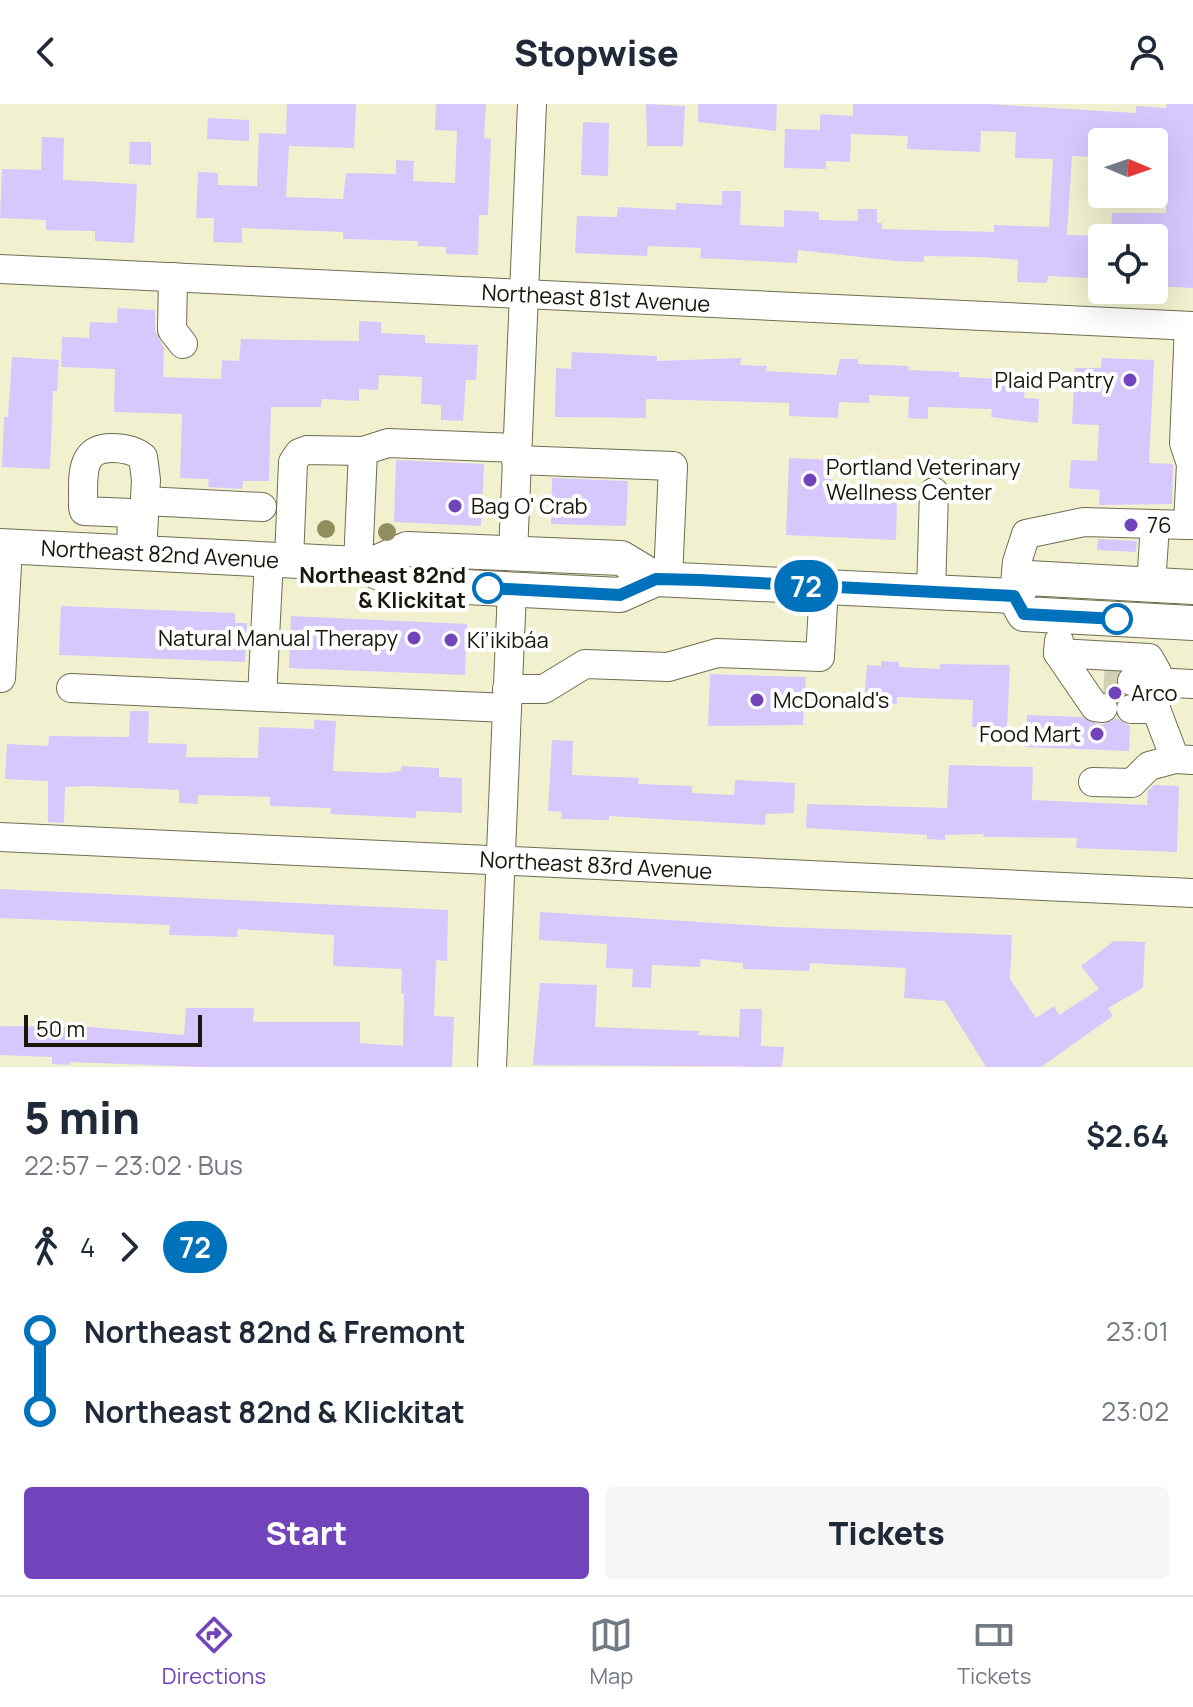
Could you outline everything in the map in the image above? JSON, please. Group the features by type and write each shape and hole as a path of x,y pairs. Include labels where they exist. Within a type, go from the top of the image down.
{"main road":[{"name":"Northeast 82nd Avenue","path":"4,546 363,565 406,584 512,590 620,595 662,579 1014,596"},
{"name":"Northeast 82nd Avenue","path":"363,565 407,549 621,558 662,579"},
{"path":"1193,587 1028,578 1014,596 1024,614 1193,623"}],"street":[{"path":"513,554 532,104"},
{"name":"Northeast 81st Avenue","path":"0,269 1191,326"},
{"path":"173,277 172,330 183,344"},
{"path":"1014,596 1017,562 1026,534 1084,522 1191,525 1191,326"},
{"path":"262,697 293,462 299,453 307,450 363,451 388,443 673,466 662,579"},
{"path":"363,451 363,565"},
{"path":"931,592 934,492"},
{"path":"136,553 138,507 262,507"},
{"path":"1151,585 1155,525"},
{"path":"1,678 4,546"},
{"path":"71,688 262,697 507,699 544,689 585,664 668,667 717,653 820,657 824,587"},
{"path":"492,1067 512,590"},
{"path":"1060,616 1058,653 1095,707 1131,695 1193,684"},
{"path":"1058,653 1149,658 1157,672 1131,695"},
{"path":"1093,782 1132,783 1149,766 1184,760 1131,695"},
{"name":"Northeast 83rd Avenue","path":"0,837 1193,893"}],"building":[{"path":"287,104 356,104 354,148 289,146 286,197 343,199 346,173 396,174 396,160 414,161 413,181 455,183 457,131 435,130 436,104 486,104 484,138 491,139 488,215 479,215 478,255 446,254 446,247 418,246 418,241 343,239 343,232 242,228 242,243 213,242 214,218 196,218 198,172 218,173 218,185 257,186 259,133 286,134"},
{"path":"646,104 685,106 683,146 647,146"},
{"path":"698,104 777,104 776,131 698,122"},
{"path":"853,104 988,104 1136,113 1136,106 1166,108 1167,104 1193,104 1193,288 1168,287 1168,224 1112,224 1112,213 1166,213 1168,128 1088,128 1088,157 1072,156 1067,235 1088,236 1088,278 1048,276 1047,283 1017,282 1018,260 981,257 924,256 924,262 896,261 798,250 797,263 700,258 701,248 648,246 647,256 575,253 577,216 617,217 618,207 676,210 676,203 722,205 722,191 741,191 740,225 784,227 784,210 819,212 819,220 858,221 858,209 877,209 877,223 882,223 882,229 994,232 994,225 1049,227 1053,159 1015,158 1016,132 981,131 980,152 907,149 908,136 851,134 850,162 826,161 826,169 784,168 785,129 820,130 820,114 853,116"},
{"path":"208,118 249,120 249,141 207,139"},
{"path":"583,122 609,123 608,176 581,175"},
{"path":"42,137 64,138 63,180 137,184 134,243 95,241 95,231 46,230 46,220 0,218 2,169 41,170"},
{"path":"130,142 151,142 151,165 129,164"},
{"path":"118,308 155,310 155,331 164,348 163,377 221,379 222,360 239,361 241,339 359,341 359,321 381,322 381,333 425,335 425,343 478,345 476,380 466,380 463,421 441,420 441,405 421,404 422,377 379,375 378,390 359,389 359,401 322,399 321,407 271,407 269,481 243,481 242,489 208,487 209,479 180,478 182,414 114,412 115,369 61,367 62,337 89,338 90,322 117,323"},
{"path":"572,352 657,356 657,361 741,358 740,365 767,366 766,371 836,375 840,359 858,359 858,364 959,372 959,377 1026,380 1024,398 1039,399 1038,423 991,417 992,409 928,407 928,419 908,418 909,397 869,395 869,403 839,402 838,418 789,416 789,403 646,399 646,418 555,417 556,368 571,369"},
{"path":"12,357 59,360 57,391 53,391 50,469 2,467 4,417 8,417"},
{"path":"1102,358 1154,360 1149,463 1173,464 1172,504 1099,505 1100,490 1069,488 1071,460 1097,461 1099,425 1072,424 1075,368 1101,368"},
{"name":"Portland Veterinary Wellness Center","path":"789,458 832,460 831,499 897,502 896,540 786,535"},
{"path":"396,460 484,464 481,526 394,522"},
{"path":"552,478 628,481 626,526 551,524"},
{"path":"1098,539 1137,541 1136,552 1097,550"},
{"path":"61,606 235,613 235,623 247,623 245,662 59,655"},
{"path":"291,616 467,624 465,675 289,668"},
{"path":"881,661 899,662 899,667 940,669 940,664 1010,665 1007,729 972,727 973,700 897,697 897,704 864,702 867,665 881,666"},
{"path":"1105,673 1117,673 1117,688 1122,695 1117,699 1104,690"},
{"name":"McDonald's","path":"710,674 806,677 803,725 708,726"},
{"path":"130,711 149,711 148,743 187,744 186,757 258,758 259,727 314,729 314,720 336,721 333,771 383,773 401,771 401,766 439,768 439,777 462,778 462,813 416,811 416,818 330,814 331,808 270,806 270,797 198,795 198,804 179,803 179,790 89,786 65,787 64,823 48,822 48,781 5,779 7,744 48,746 49,736 129,737"},
{"path":"1027,715 1082,717 1101,725 1117,718 1130,726 1129,751 1026,747"},
{"path":"552,740 573,741 572,775 639,778 638,784 692,786 692,793 734,795 735,780 795,783 794,813 766,814 765,825 609,816 609,820 561,819 562,812 548,811"},
{"path":"949,765 1033,767 1032,800 1147,805 1148,791 1154,785 1179,786 1177,852 1076,848 1077,838 983,837 984,834 945,835 945,840 927,839 927,835 806,828 807,804 947,808"},
{"path":"0,889 448,910 447,961 436,960 434,1016 454,1017 452,1067 203,1067 70,1062 70,1065 52,1064 52,1057 0,1055 0,1026 89,1027 184,1035 186,1008 254,1008 253,1022 360,1022 360,1043 403,1046 404,994 401,993 402,969 333,966 334,935 238,929 237,937 169,935 170,925 0,918"},
{"path":"540,912 780,927 1012,935 1010,979 1036,1018 1054,1006 1059,1015 1099,989 1081,966 1114,941 1145,942 1143,988 1108,1008 1113,1016 1041,1067 986,1067 945,1001 904,998 906,968 810,963 809,971 743,969 743,963 701,959 700,967 652,965 651,988 632,987 633,969 606,968 607,944 539,940"},
{"path":"540,983 597,985 595,1027 699,1031 698,1035 739,1037 740,1009 762,1009 761,1046 784,1047 782,1067 533,1065"}],"tunnel":[{"path":"1104,679 1132,681"}],"bus line":[{"name":"72","path":"488,588 620,595 656,579 699,580 1014,596 1024,614 1117,619"}],"place":[{"name":"Plaid Pantry","path":"1130,380"},
{"name":"Portland Veterinary Wellness Center","path":"810,480"},
{"name":"Bag O' Crab","path":"455,506"},
{"name":"76","path":"1131,525"},
{"name":"Northeast 82nd & Klickitat","path":"488,588"},
{"name":"Natural Manual Therapy","path":"414,638"},
{"name":"Ki’ikibáa","path":"451,640"},
{"name":"Arco","path":"1115,693"},
{"name":"McDonald's","path":"757,700"},
{"name":"Food Mart","path":"1097,734"}]}
